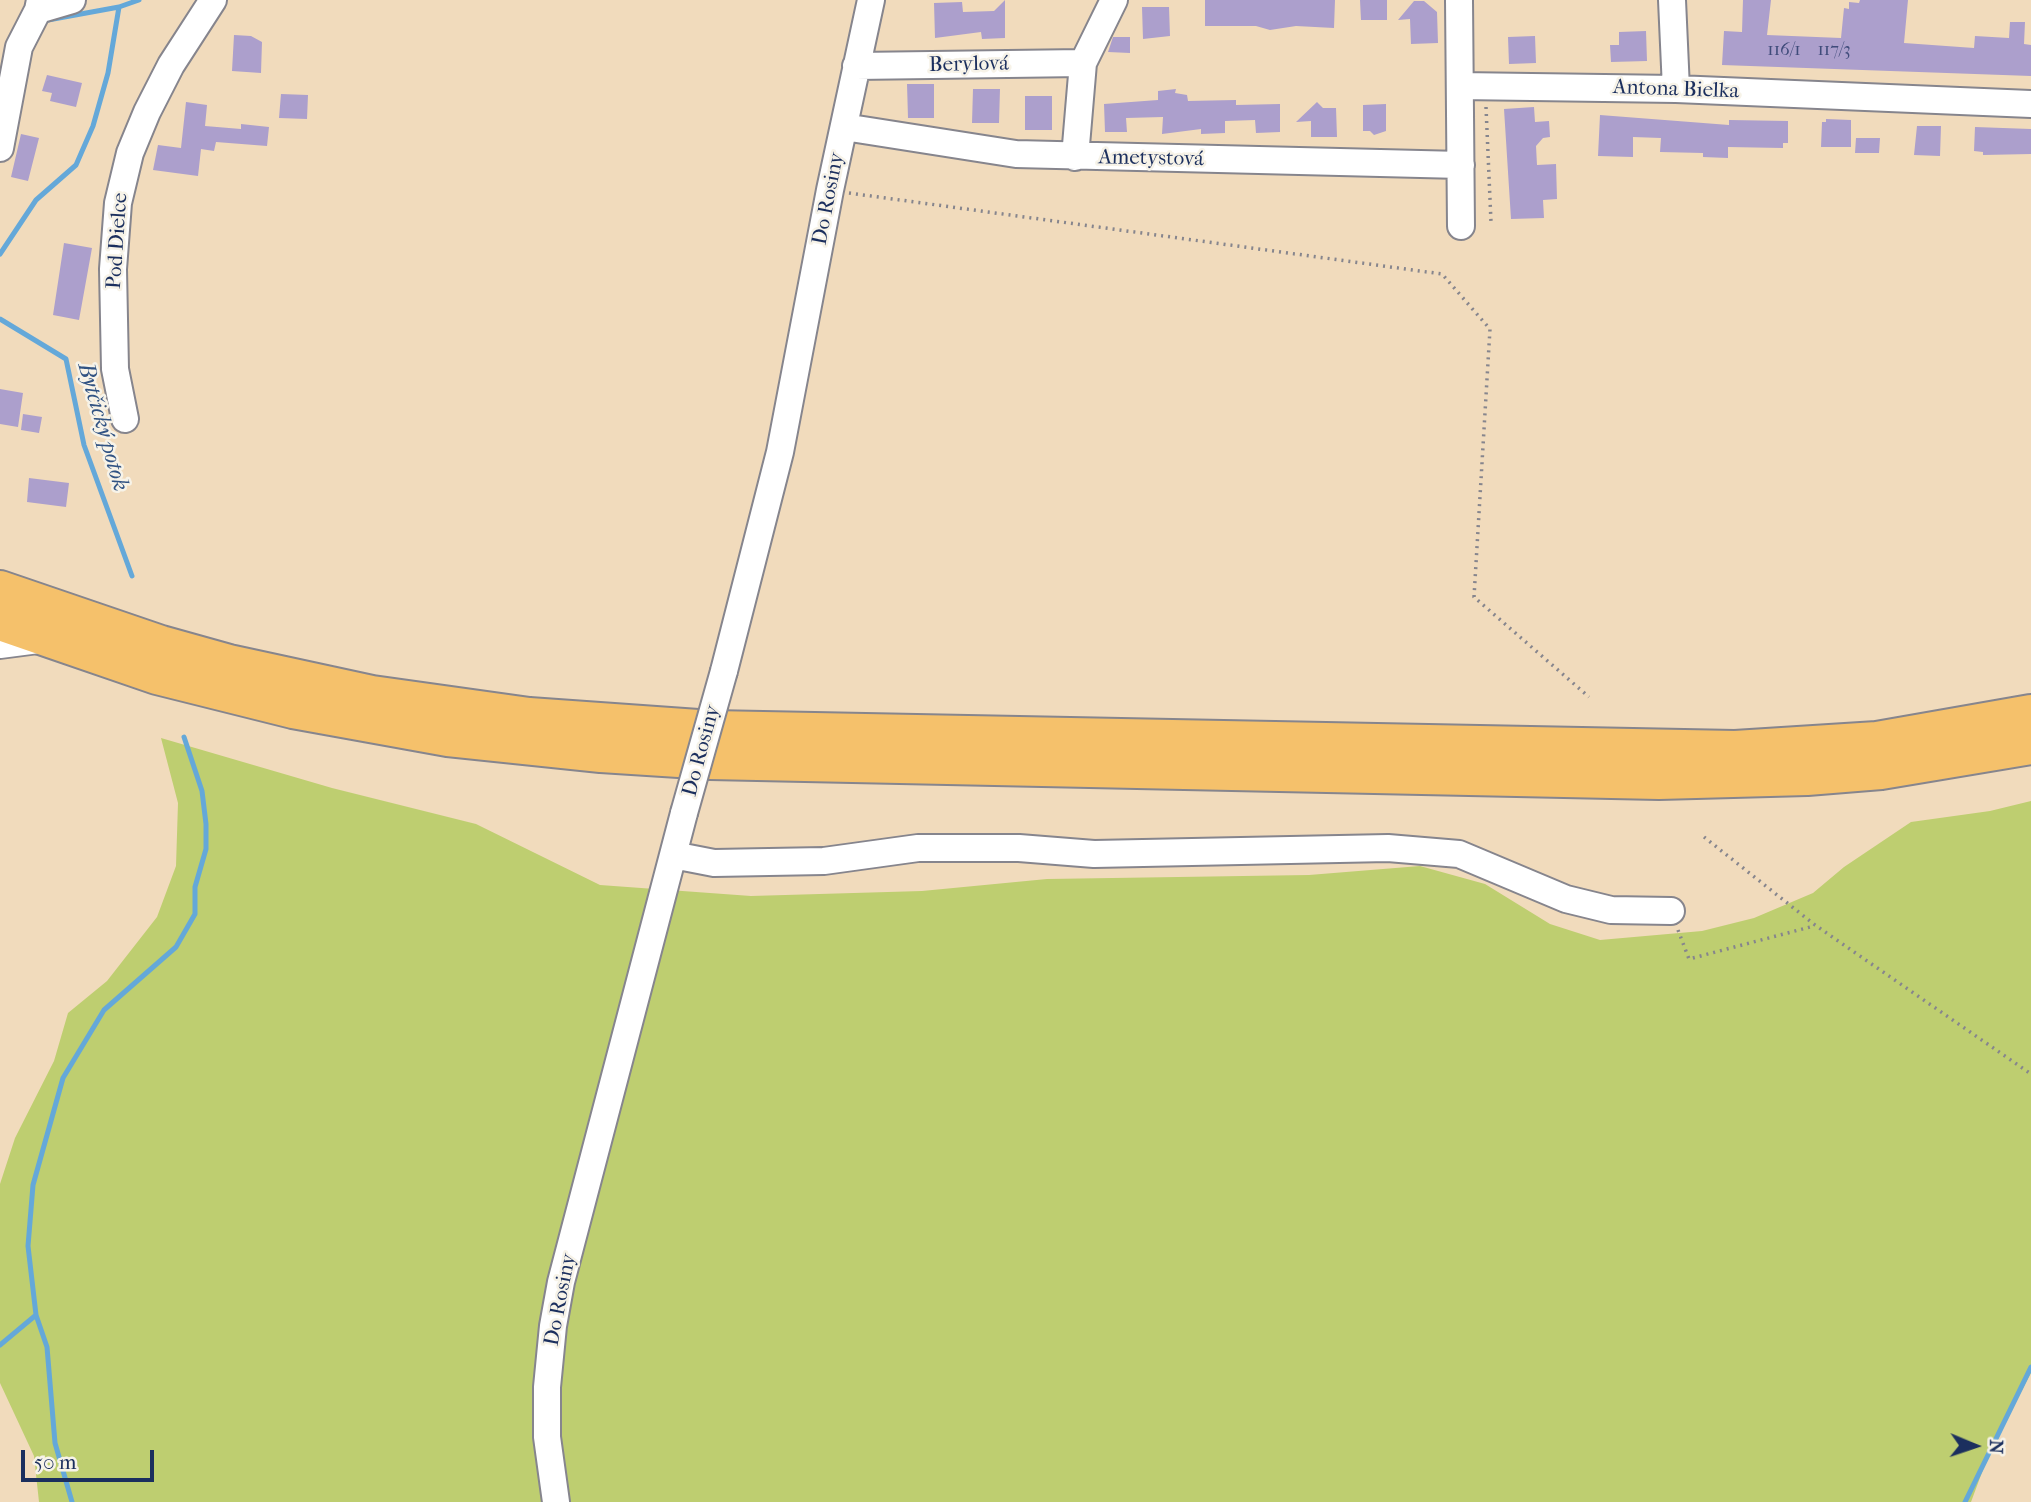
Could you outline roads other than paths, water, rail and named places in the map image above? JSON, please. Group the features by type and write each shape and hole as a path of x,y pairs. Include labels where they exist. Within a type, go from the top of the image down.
{"highway":[{"path":"0,590 161,645 299,681 453,708 685,729 1722,750 1877,741 2031,714"},
{"path":"0,621 47,639 224,693 368,724 530,747 710,760 1733,779 1881,770 2031,744"}],"street":[{"path":"0,148 9,47 39,5 72,0"},
{"name":"Pod Dielce","path":"125,419 115,369 113,269 117,203 130,153 147,112 171,65 213,0"},
{"name":"Do Rosiny","path":"556,1502 547,1437 547,1387 553,1326 561,1282 780,452 830,190 872,0"},
{"path":"1075,157 1083,63 1114,0"},
{"path":"1459,0 1461,226"},
{"path":"1672,0 1675,89"},
{"name":"Berylová","path":"856,66 1083,63"},
{"name":"Antona Bielka","path":"1460,86 1675,89 2031,104"},
{"name":"Ametystová","path":"844,127 1016,154 1461,165"},
{"path":"0,645 47,639"},
{"path":"673,855 715,863 824,861 918,849 1019,848 1094,854 1388,848 1459,854 1566,899 1611,910 1671,911"}],"waterway":[{"name":"Bytčický potok","path":"0,254 36,200 76,165 93,126 108,73 119,7 139,0"},
{"path":"48,20 119,7"},
{"name":"Bytčický potok","path":"0,319 66,359 84,445 132,576"},
{"name":"Bytčický potok","path":"72,1502 55,1443 47,1347 36,1315 28,1246 33,1185 63,1078 104,1010 176,947 195,914 195,887 206,849 206,824 202,791 184,737"},
{"name":"Bytčický potok","path":"0,1345 36,1315"},
{"path":"1965,1502 2031,1367"}]}
